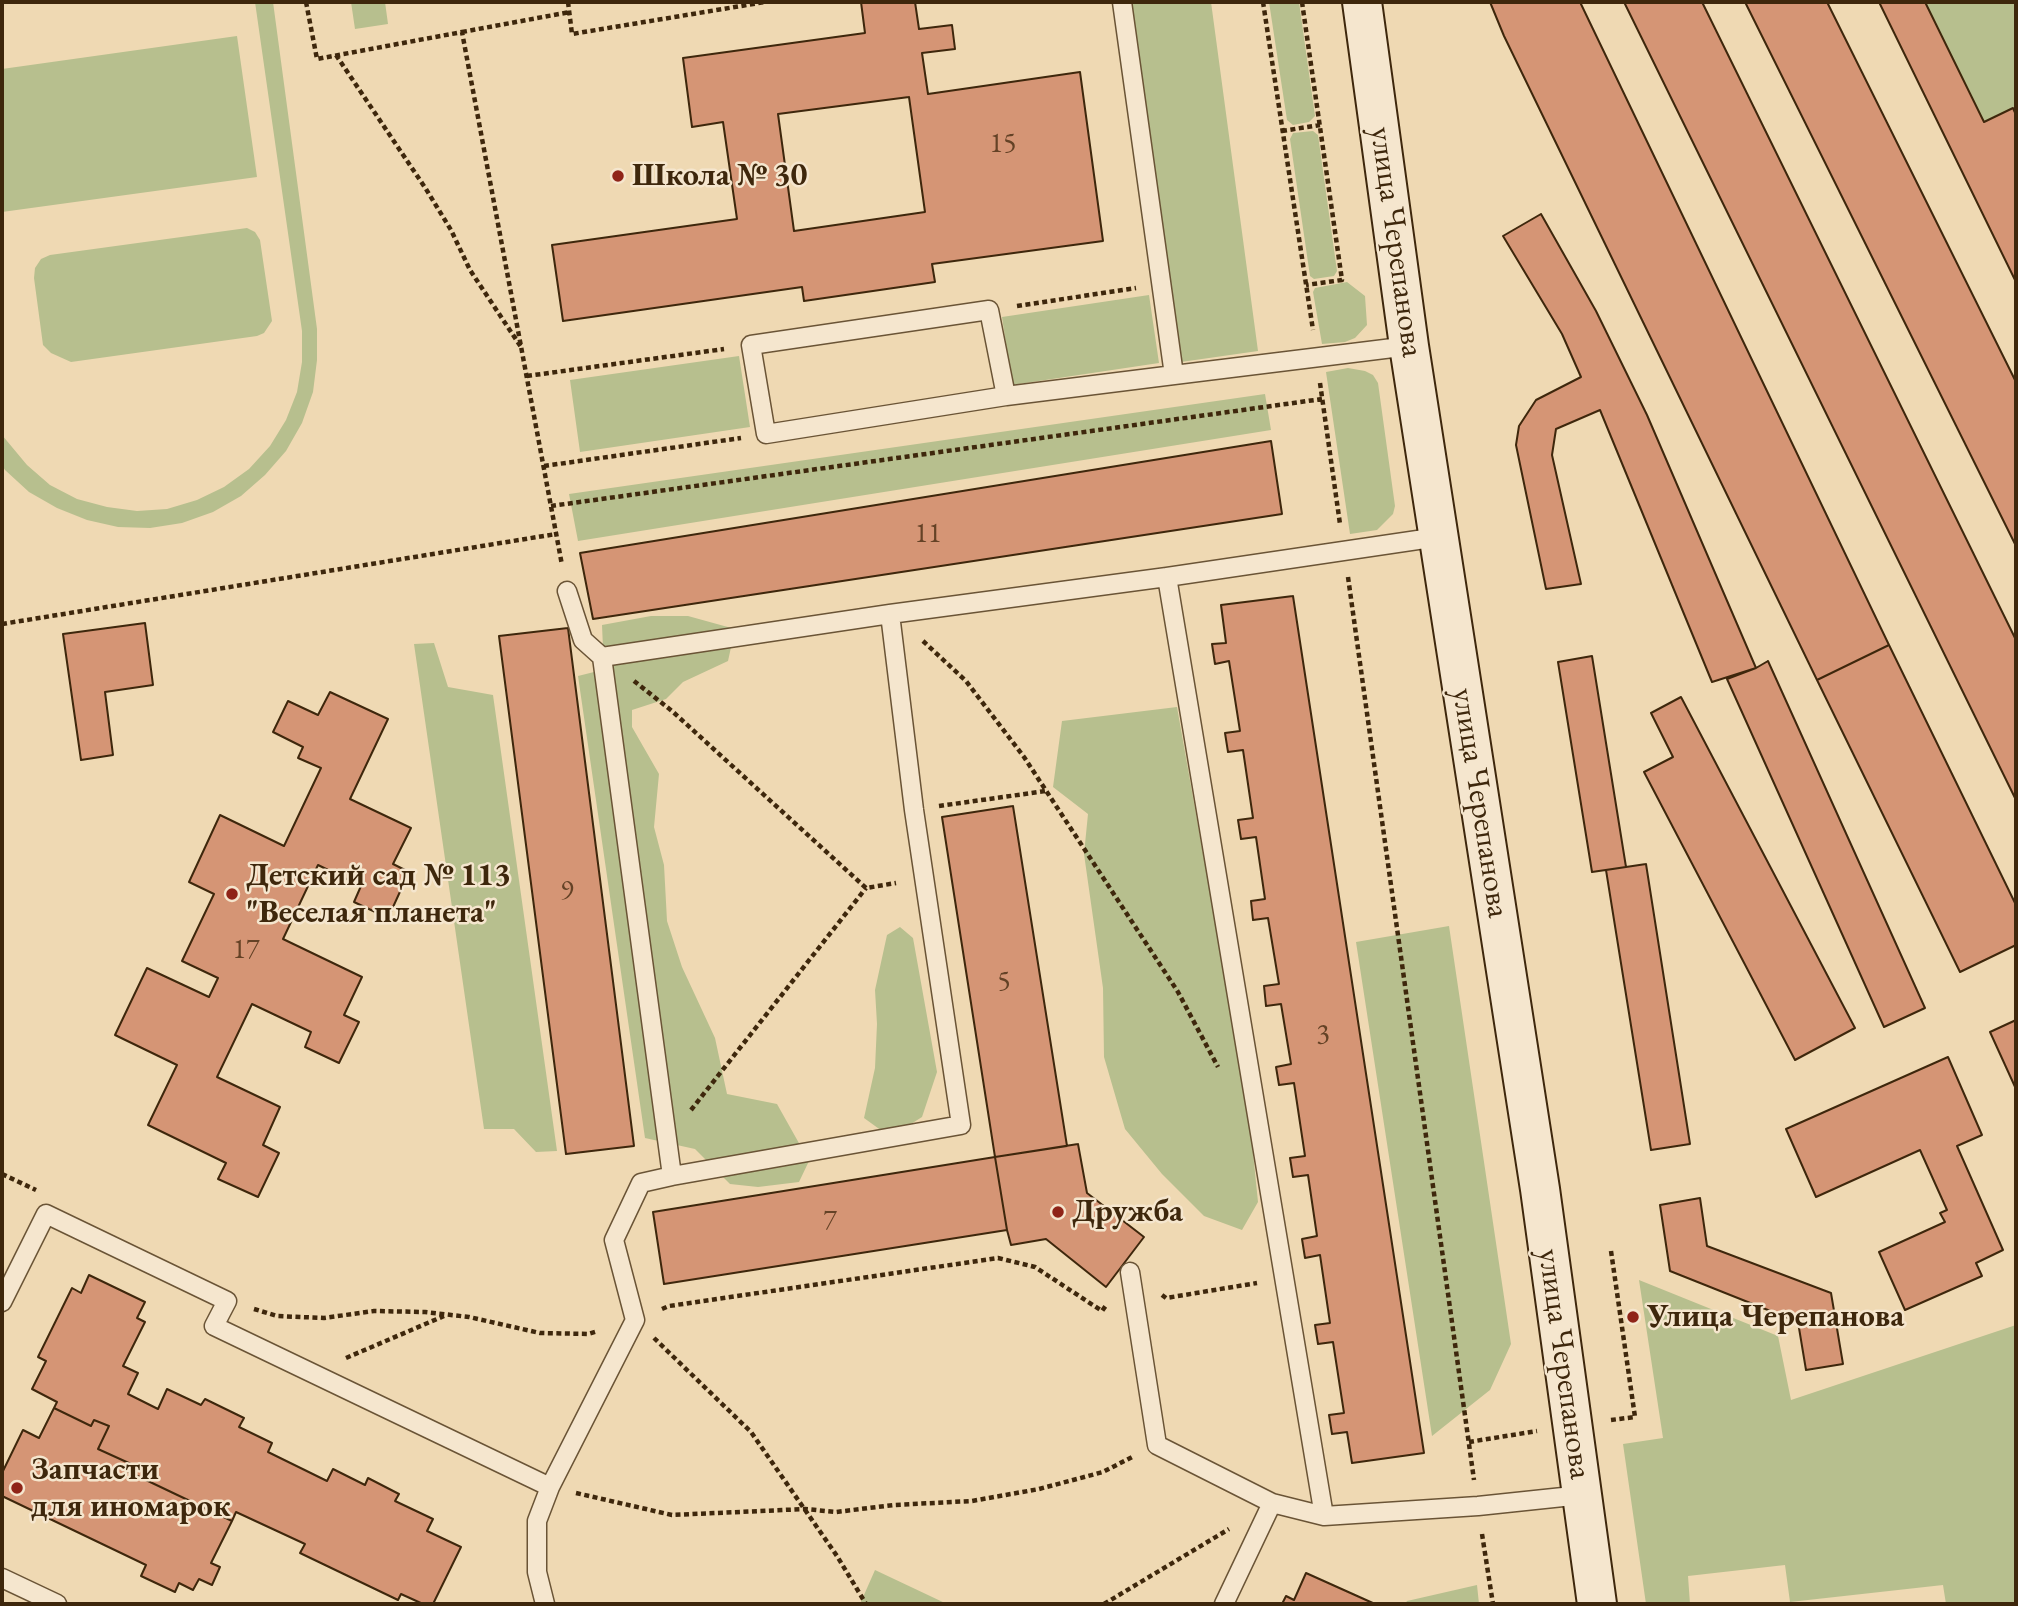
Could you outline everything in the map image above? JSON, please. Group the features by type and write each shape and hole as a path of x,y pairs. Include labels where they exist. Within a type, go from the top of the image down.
{"main road":[{"name":"улица Черепанова","path":"1362,2 1409,346 1541,1189 1597,1604"}],"lane":[{"path":"1122,2 1174,375"},
{"path":"1006,396 989,310 751,345 766,434 1006,396 1409,346"},
{"path":"602,657 1438,537"},
{"path":"1167,577 1324,1516"},
{"path":"567,591 583,640 602,657 673,1175"},
{"path":"545,1604 537,1572 537,1521 550,1487 635,1320 614,1240 641,1183 673,1175 961,1125 914,810 890,614"},
{"path":"2,1302 46,1214 227,1301 214,1326 550,1487"},
{"path":"1130,1272 1157,1445 1272,1503 1324,1516 1478,1506 1582,1495"},
{"path":"1224,1604 1272,1503"},
{"path":"2,1578 57,1604"}],"path":[{"path":"306,2 317,59 570,12"},
{"path":"568,2 572,34 765,2"},
{"path":"1263,2 1317,357 1493,1604"},
{"path":"1302,2 1342,280 1306,285"},
{"path":"462,32 567,591"},
{"path":"336,55 426,188 451,230 470,270 522,349"},
{"path":"1282,131 1320,125"},
{"path":"989,310 1161,285"},
{"path":"527,376 751,345"},
{"path":"551,506 1322,399"},
{"path":"544,466 766,434"},
{"path":"2,624 556,534"},
{"path":"890,614 966,681 1024,758 1178,992 1224,1077"},
{"path":"602,657 672,710 866,888"},
{"path":"914,810 1046,791"},
{"path":"668,1140 866,888 925,879"},
{"path":"2,1174 37,1191"},
{"path":"635,1320 669,1306 998,1258 1035,1267 1102,1311 1130,1272 1166,1298 1284,1278"},
{"path":"309,1372 447,1314"},
{"path":"550,1487 672,1515 805,1509 836,1512 894,1505 972,1501 1039,1489 1103,1472 1157,1445"},
{"path":"1104,1604 1272,1503"}],"green space":[{"path":"255,2 273,2 317,329 313,392 302,423 286,451 265,475 241,496 213,512 182,523 150,528 118,527 87,520 57,508 29,492 5,470 2,465 2,435 27,465 50,485 77,499 137,511 167,509 197,500 224,487 249,469 270,446 286,420 297,392 302,362 302,331"},
{"path":"351,2 385,2 388,24 355,29"},
{"path":"1129,2 1211,2 1258,351 1181,362"},
{"path":"1269,2 1299,2 1315,116 1309,122 1293,125 1287,120"},
{"path":"1925,2 2016,2 2016,106 1984,122"},
{"path":"237,36 257,177 2,212 2,69"},
{"path":"1313,131 1318,135 1337,271 1334,276 1314,279 1310,276 1290,139 1293,133"},
{"path":"247,228 255,232 260,240 272,321 264,333 71,362 51,353 43,345 34,278 35,268 41,259 50,255"},
{"path":"1347,282 1365,296 1367,325 1355,338 1345,342 1322,344 1313,292 1315,288"},
{"path":"1149,295 1159,363 1012,385 1002,317"},
{"path":"739,356 750,427 580,452 570,380"},
{"path":"1348,368 1373,375 1378,383 1395,506 1393,514 1377,530 1350,534 1326,372"},
{"path":"1265,394 1271,430 578,541 569,494"},
{"path":"651,616 688,616 735,629 728,661 683,682 666,699 632,710 632,727 659,774 654,827 664,865 667,921 682,967 715,1038 727,1094 777,1104 809,1161 799,1182 758,1187 730,1184 695,1149 645,1138 578,676 594,672 603,648 602,625"},
{"path":"434,643 448,687 493,695 557,1151 536,1152 514,1129 484,1129 414,644"},
{"path":"1177,707 1249,1113 1258,1202 1242,1230 1204,1216 1162,1174 1125,1129 1104,1057 1103,988 1084,854 1088,814 1053,787 1062,721"},
{"path":"1449,926 1511,1344 1490,1390 1432,1436 1356,942"},
{"path":"900,927 913,938 937,1072 922,1117 903,1129 882,1131 864,1118 875,1068 875,990 887,935"},
{"path":"1639,1280 1778,1336 1791,1400 2016,1325 2016,1604 1946,1604 1943,1585 1790,1602 1785,1565 1688,1576 1690,1604 1646,1604 1623,1444 1663,1438"},
{"path":"875,1570 947,1604 860,1604"},
{"path":"1477,1585 1479,1604 1405,1604 1407,1601"}],"building":[{"path":"861,2 915,2 919,29 952,25 955,49 922,53 928,94 1080,72 1103,241 932,264 935,282 804,301 802,287 563,321 552,245 737,219 723,122 692,127 683,58 865,33","holes":["909,97 925,212 794,231 778,114"]},
{"path":"1490,2 1580,2 1889,645 1817,680 1504,36"},
{"path":"1624,2 1702,2 2016,640 2016,800"},
{"path":"1745,2 1827,2 2016,382 2016,546"},
{"path":"1879,2 1925,2 1984,122 2013,108 2016,115 2016,282"},
{"path":"1541,214 1596,311 1647,415 1756,668 1712,682 1600,410 1556,429 1552,455 1581,584 1546,589 1516,445 1519,426 1536,400 1581,377 1562,334 1503,236"},
{"path":"1271,441 1282,514 593,619 580,553"},
{"path":"1293,596 1424,1453 1352,1463 1347,1432 1332,1434 1329,1415 1344,1413 1333,1342 1318,1344 1315,1325 1330,1323 1320,1255 1305,1258 1302,1239 1317,1236 1308,1175 1293,1177 1290,1158 1305,1156 1294,1083 1279,1085 1276,1067 1291,1064 1281,1004 1266,1006 1264,986 1279,984 1268,918 1253,920 1251,901 1265,899 1256,837 1241,839 1238,820 1253,818 1243,750 1228,752 1225,733 1240,731 1229,661 1215,664 1212,644 1226,643 1221,605"},
{"path":"145,623 153,685 105,692 113,755 81,760 63,634"},
{"path":"568,628 634,1146 566,1154 499,636"},
{"path":"1889,645 2016,905 2016,945 1960,972 1817,680"},
{"path":"1592,656 1626,867 1592,872 1558,662"},
{"path":"1768,661 1925,1008 1884,1027 1727,679"},
{"path":"330,692 388,719 350,799 411,828 393,864 409,872 388,918 354,902 361,886 318,865 283,939 362,977 344,1015 359,1022 339,1063 305,1047 311,1032 252,1004 217,1077 280,1107 263,1145 279,1153 258,1197 218,1179 226,1163 148,1125 177,1065 115,1035 147,968 209,997 218,978 182,961 214,894 189,882 220,815 284,846 321,768 298,758 303,747 273,732 288,701 318,715"},
{"path":"1681,697 1855,1028 1795,1060 1644,772 1673,757 1651,713"},
{"path":"1013,806 1067,1146 995,1157 942,817"},
{"path":"1646,864 1690,1144 1651,1150 1606,870"},
{"path":"2016,1020 2016,1089 1990,1032"},
{"path":"1948,1057 1982,1135 1957,1146 2003,1250 1976,1263 1982,1276 1905,1310 1879,1252 1945,1222 1940,1213 1947,1210 1920,1150 1816,1197 1786,1129"},
{"name":"Дружба","path":"1078,1144 1087,1193 1144,1237 1106,1287 1046,1239 1011,1245 1007,1230 995,1157"},
{"path":"995,1157 1007,1230 664,1284 653,1212"},
{"path":"1700,1198 1707,1246 1831,1293 1843,1364 1806,1370 1798,1322 1670,1271 1660,1205"},
{"path":"89,1275 145,1302 137,1318 145,1322 123,1366 138,1373 128,1394 158,1409 167,1389 201,1405 205,1399 244,1418 239,1427 272,1443 268,1452 327,1481 333,1469 365,1485 368,1478 399,1494 395,1501 433,1519 427,1531 461,1547 433,1604 423,1604 401,1594 398,1600 300,1553 305,1544 236,1512 232,1521 127,1471 131,1464 98,1449 109,1426 94,1420 91,1426 54,1408 57,1402 32,1389 46,1361 38,1357 72,1288 81,1293"},
{"path":"54,1408 91,1426 94,1420 109,1426 98,1449 131,1464 127,1471 232,1521 211,1563 220,1567 212,1585 199,1579 193,1590 179,1583 175,1592 141,1576 146,1565 2,1496 2,1473 23,1430 39,1438"},
{"path":"1306,1573 1375,1604 1282,1604 1286,1596 1294,1600"}],"place":[{"name":"Школа № 30","path":"618,176"},
{"name":"Детский сад № 113 \"Веселая планета\"","path":"232,894"},
{"name":"Дружба","path":"1058,1212"},
{"name":"Улица Черепанова","path":"1633,1317"},
{"name":"Запчасти для иномарок","path":"17,1488"}]}
